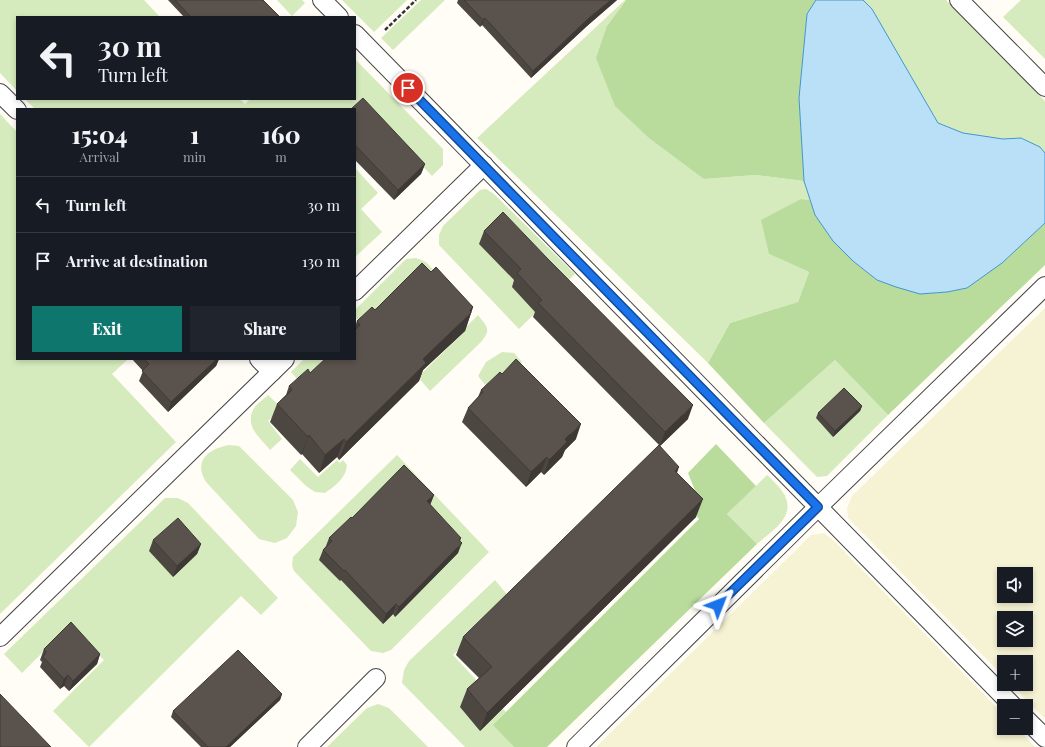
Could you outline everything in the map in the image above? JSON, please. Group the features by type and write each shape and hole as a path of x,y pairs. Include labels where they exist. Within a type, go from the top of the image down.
{"lane":[{"path":"322,0 338,16"},
{"path":"959,0 1045,86"},
{"path":"356,35 1006,699"},
{"path":"0,93 16,109"},
{"path":"356,290 484,165"},
{"path":"576,747 818,507 1045,286"},
{"path":"260,360 272,372"},
{"path":"0,637 284,360"},
{"path":"307,747 376,678"},
{"path":"1033,726 1045,738"}],"path":[{"path":"368,47 416,0"}],"shaded area":[{"path":"1045,308 1045,719 1033,707 1033,699 1026,699 1018,691 1033,691 1033,655 997,655 997,670 848,518 847,508 852,496"},
{"path":"824,533 832,539 997,708 997,735 1024,735 1035,747 596,747 811,535"}],"green space":[{"path":"0,0 144,0 159,16 16,16 16,90 0,73"},
{"path":"277,0 302,0 305,3 292,16"},
{"path":"342,0 407,0 374,32"},
{"path":"421,0 445,0 393,50 381,38"},
{"path":"625,0 607,26 704,179 755,175 804,181 810,200 801,199 769,254 809,272 798,302 730,323 708,363 477,138"},
{"path":"626,0 816,0 807,14 799,98 804,181 755,175 704,179 649,138 615,106 596,58 607,26"},
{"path":"863,0 946,0 1045,101 1045,153 1040,147 1022,138 1003,139 963,133 938,123 872,9"},
{"path":"1021,0 1045,0 1045,59 1003,17"},
{"path":"356,60 443,149 443,165 432,176 361,101 354,108 34,108 26,100 241,100 245,104 249,100 356,100"},
{"path":"0,114 16,131 16,360 127,360 112,374 176,442 0,614"},
{"path":"356,169 378,193 361,209 382,232 356,256"},
{"path":"486,189 494,194 575,274 519,329 439,245 439,235 443,226 480,190"},
{"path":"801,199 810,200 815,215 833,241 853,261 877,280 920,294 947,292 967,288 1002,263 1045,223 1045,265 888,415 835,360 764,423 708,363 730,323 798,302 809,272 769,254 761,220"},
{"path":"416,258 426,262 437,274 362,325 356,317 356,309 406,259"},
{"path":"478,315 487,328 484,338 430,391 418,377 465,331 464,329"},
{"path":"502,352 514,353 522,362 513,372 487,387 478,376 486,362"},
{"path":"303,360 331,360 303,386 291,372"},
{"path":"835,360 888,415 827,476 817,477 764,423"},
{"path":"268,395 282,408 268,421 282,439 270,450 258,437 252,427 251,422 251,416 254,408"},
{"path":"716,444 756,486 727,514 757,544 547,747 514,747 493,725 699,519 687,505 696,493 688,473"},
{"path":"229,445 239,446 293,500 298,512 296,526 287,538 275,543 259,539 206,482 202,475 201,468 205,457 209,453 221,447"},
{"path":"397,455 489,552 391,650 383,653 371,651 294,571 292,565 293,557"},
{"path":"300,459 318,477 337,460 340,463 343,460 347,465 345,474 325,493 315,492 306,486 290,470"},
{"path":"767,475 782,491 788,507 786,515 782,521 757,544 727,514"},
{"path":"165,498 178,498 188,503 278,598 261,615 241,596 89,747 53,711 104,660 69,626 22,673 4,654"},
{"path":"495,580 510,598 453,655 506,712 494,725 514,747 465,747 402,683 404,670 409,661"},
{"path":"378,704 389,708 428,747 327,747 367,708"}],"water":[{"path":"816,0 863,0 872,9 938,123 963,133 1003,139 1021,138 1040,147 1045,153 1045,223 1002,263 967,288 947,292 920,294 877,280 853,261 833,241 815,215 804,181 799,98 807,14"}],"building":[{"path":"175,0 263,0 279,16 190,16"},
{"path":"464,0 611,0 589,18 533,71 485,18 483,20"},
{"path":"363,98 425,164 398,190 356,146 356,108 352,108"},
{"path":"503,212 693,405 665,432 538,303 542,300 517,273 521,269 484,231"},
{"path":"422,263 431,272 436,267 473,307 470,310 471,313 423,359 426,363 346,442 344,439 325,455 309,435 308,437 277,404 292,390 289,386 308,369 310,373 324,360 356,360 356,329 360,325 357,321 372,307 375,310"},
{"path":"516,359 581,424 565,439 567,442 549,460 547,457 531,472 468,408 483,392 481,390 500,372 502,374"},
{"path":"145,360 216,360 171,402 142,371 149,364"},
{"path":"844,388 862,406 835,431 818,413"},
{"path":"659,445 679,467 675,471 703,499 487,713 467,689 492,667 463,637"},
{"path":"404,465 434,495 427,501 461,538 459,540 462,543 399,607 396,604 386,614 345,570 344,571 323,550 332,541 329,538 351,517 352,518"},
{"path":"178,518 201,544 177,566 153,540"},
{"path":"71,622 100,654 73,681 68,675 64,679 43,657 46,652 44,649"},
{"path":"238,650 282,694 226,747 208,747 173,711"},
{"path":"0,694 51,747 0,747"}],"route":[{"path":"408,88 818,507 718,605"}]}
